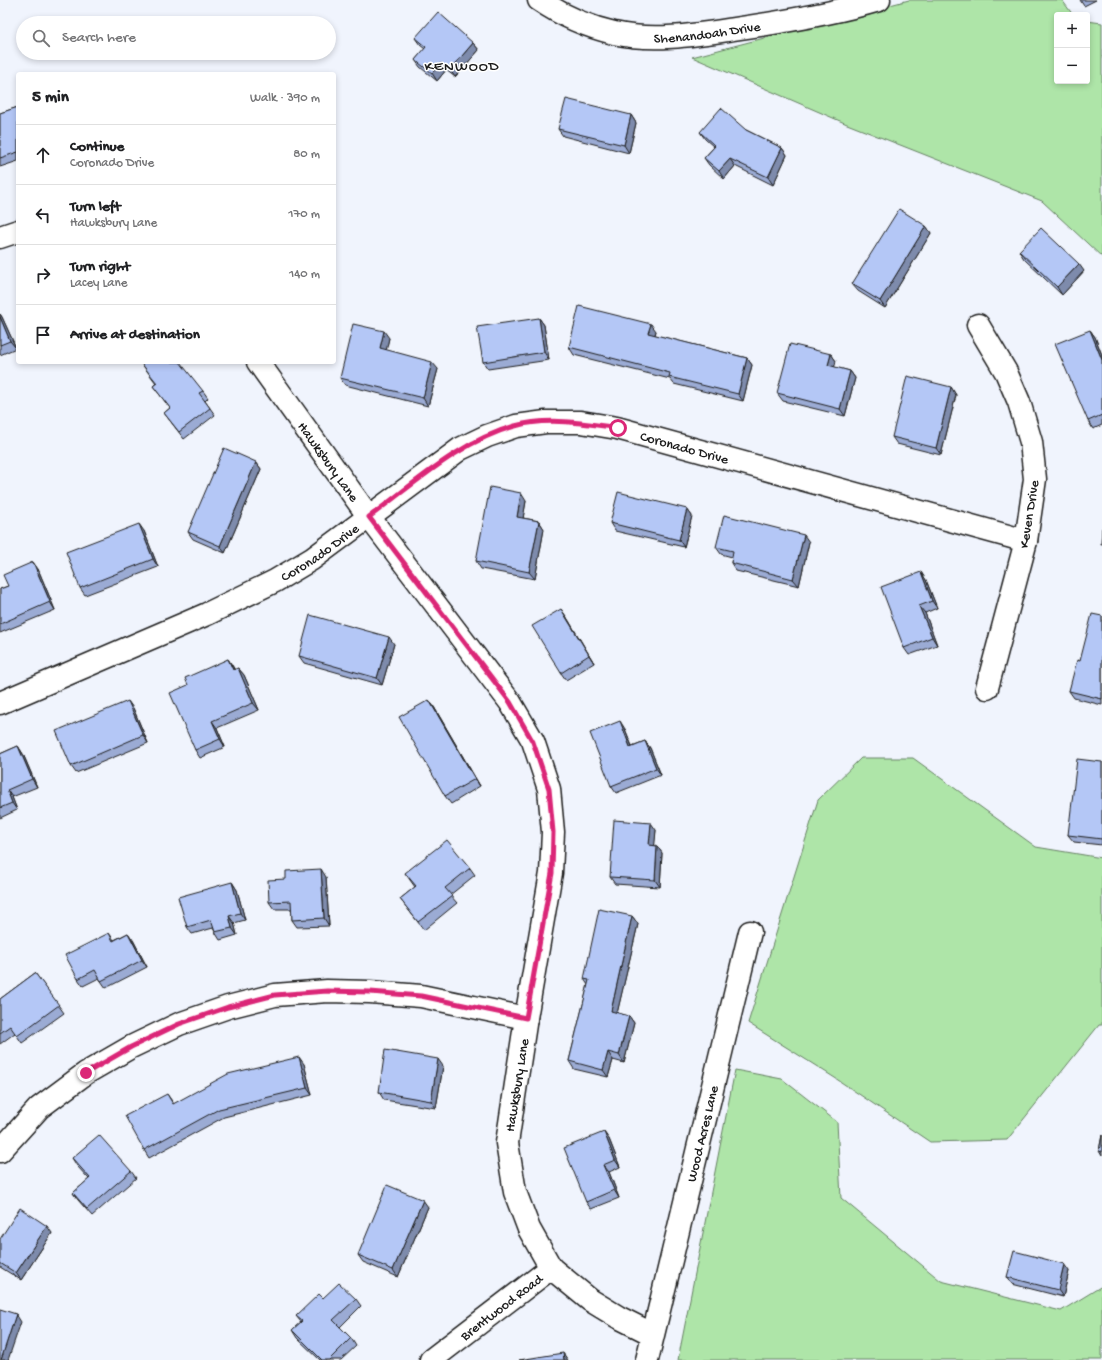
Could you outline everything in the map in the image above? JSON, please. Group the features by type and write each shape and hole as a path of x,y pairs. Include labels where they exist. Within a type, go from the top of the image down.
{"street":[{"name":"Shenandoah Drive","path":"539,0 553,9 614,33 646,37 688,36 766,25 846,10 879,0"},
{"path":"0,237 16,231"},
{"name":"Keven Drive","path":"978,325 1006,372 1019,402 1031,442 1035,479 1026,541 987,688"},
{"name":"Hawksbury Lane","path":"259,364 369,517 510,702 533,742 549,789 553,832 552,873 526,1018 507,1143 515,1192 529,1229 551,1268 590,1300 618,1317 652,1334"},
{"name":"Coronado Drive","path":"0,703 207,614 275,581 312,559 460,449 487,436 516,426 546,422 581,422 618,428 1026,541"},
{"name":"Wood Acres Lane","path":"646,1360 750,932"},
{"path":"0,1151 39,1108 86,1073 131,1047 179,1024 228,1007 275,995 327,991 370,992 421,996 526,1018"},
{"name":"Brentwood Road","path":"431,1360 551,1268"}],"green space":[{"path":"909,0 1062,0 1071,12 1054,12 1054,84 1090,84 1090,21 1102,23 1102,257 1042,201 847,124 692,57"},
{"path":"861,758 913,758 1036,847 1102,858 1102,1025 1099,1025 1007,1140 930,1142 835,1078 748,1023 818,800"},
{"path":"735,1070 782,1079 837,1122 841,1198 941,1281 1061,1311 1102,1286 1102,1360 678,1360"}],"building":[{"path":"438,12 473,43 450,70 441,63 432,73 415,60 426,47 415,38"},
{"path":"566,99 631,115 624,145 558,129"},
{"path":"16,108 16,153 0,158 0,113"},
{"path":"721,108 746,130 782,148 768,177 730,159 719,171 704,158 715,146 700,132"},
{"path":"899,209 926,226 880,301 852,284"},
{"path":"1041,228 1079,264 1057,287 1019,251"},
{"path":"579,306 651,324 648,333 747,358 738,394 669,377 670,373 569,347"},
{"path":"0,317 10,341 0,345"},
{"path":"539,318 544,352 483,362 477,327"},
{"path":"353,324 384,331 380,348 432,362 423,398 340,378"},
{"path":"1090,330 1102,360 1102,415 1088,421 1055,344"},
{"path":"790,344 831,354 828,365 850,371 840,409 777,393"},
{"path":"142,364 182,364 203,391 199,393 210,408 179,432 164,413 170,408 153,386 157,383"},
{"path":"907,376 951,387 936,448 892,437"},
{"path":"224,448 256,462 220,546 188,532"},
{"path":"490,487 521,493 517,517 539,521 529,572 476,561"},
{"path":"618,492 687,509 679,540 610,523"},
{"path":"724,515 804,535 793,579 731,563 733,551 716,547"},
{"path":"139,524 153,559 80,588 66,552"},
{"path":"33,562 50,602 0,624 0,589 8,586 3,575"},
{"path":"921,572 932,601 919,606 932,637 904,648 881,587"},
{"path":"561,609 589,655 561,673 532,626"},
{"path":"1092,614 1102,616 1102,699 1069,691 1077,660 1080,661"},
{"path":"310,615 389,637 377,678 299,656"},
{"path":"228,659 233,670 238,668 253,703 212,721 220,739 195,750 170,693 188,685 185,678"},
{"path":"429,700 475,779 445,796 399,717"},
{"path":"128,701 143,735 71,766 56,731"},
{"path":"620,721 630,747 645,741 656,768 611,786 590,733"},
{"path":"18,746 32,779 7,790 12,803 0,808 0,754"},
{"path":"1077,759 1102,762 1102,839 1068,835"},
{"path":"614,820 651,823 649,845 657,846 655,880 610,877"},
{"path":"447,840 470,868 445,888 452,896 418,922 400,899 416,886 405,873"},
{"path":"321,869 324,918 292,920 291,901 269,902 268,880 286,879 286,871"},
{"path":"232,882 240,913 229,916 232,928 215,932 211,920 187,927 178,897"},
{"path":"599,909 632,916 611,1011 629,1016 619,1055 608,1052 603,1070 569,1061 589,980 584,979"},
{"path":"109,933 113,941 128,933 142,960 101,981 95,970 78,979 65,955"},
{"path":"35,973 59,1005 17,1036 10,1026 0,1033 0,999"},
{"path":"385,1050 438,1059 431,1101 379,1092"},
{"path":"299,1057 307,1088 219,1109 144,1150 125,1116 167,1094 173,1104 228,1074"},
{"path":"604,1132 615,1160 603,1165 614,1190 586,1202 564,1148"},
{"path":"99,1135 131,1171 87,1209 73,1193 90,1178 72,1158"},
{"path":"1102,1135 1102,1152 1099,1151"},
{"path":"387,1185 423,1200 393,1270 358,1255"},
{"path":"20,1208 47,1226 16,1273 0,1263 0,1239"},
{"path":"1014,1251 1064,1264 1058,1290 1007,1277"},
{"path":"339,1283 356,1299 333,1320 351,1338 329,1360 322,1360 292,1330 302,1321 296,1316 319,1294 323,1298"},
{"path":"0,1309 16,1314 1,1360 0,1360"},
{"path":"563,1353 564,1360 519,1360"}],"district":[{"name":"KENWOOD","path":"462,65"}],"route":[{"path":"86,1073 131,1047 179,1024 228,1007 275,995 327,991 370,992 421,996 526,1018 552,873 553,832 549,789 533,742 510,702 369,517 460,449 487,436 516,426 546,422 581,422 618,428"}]}
